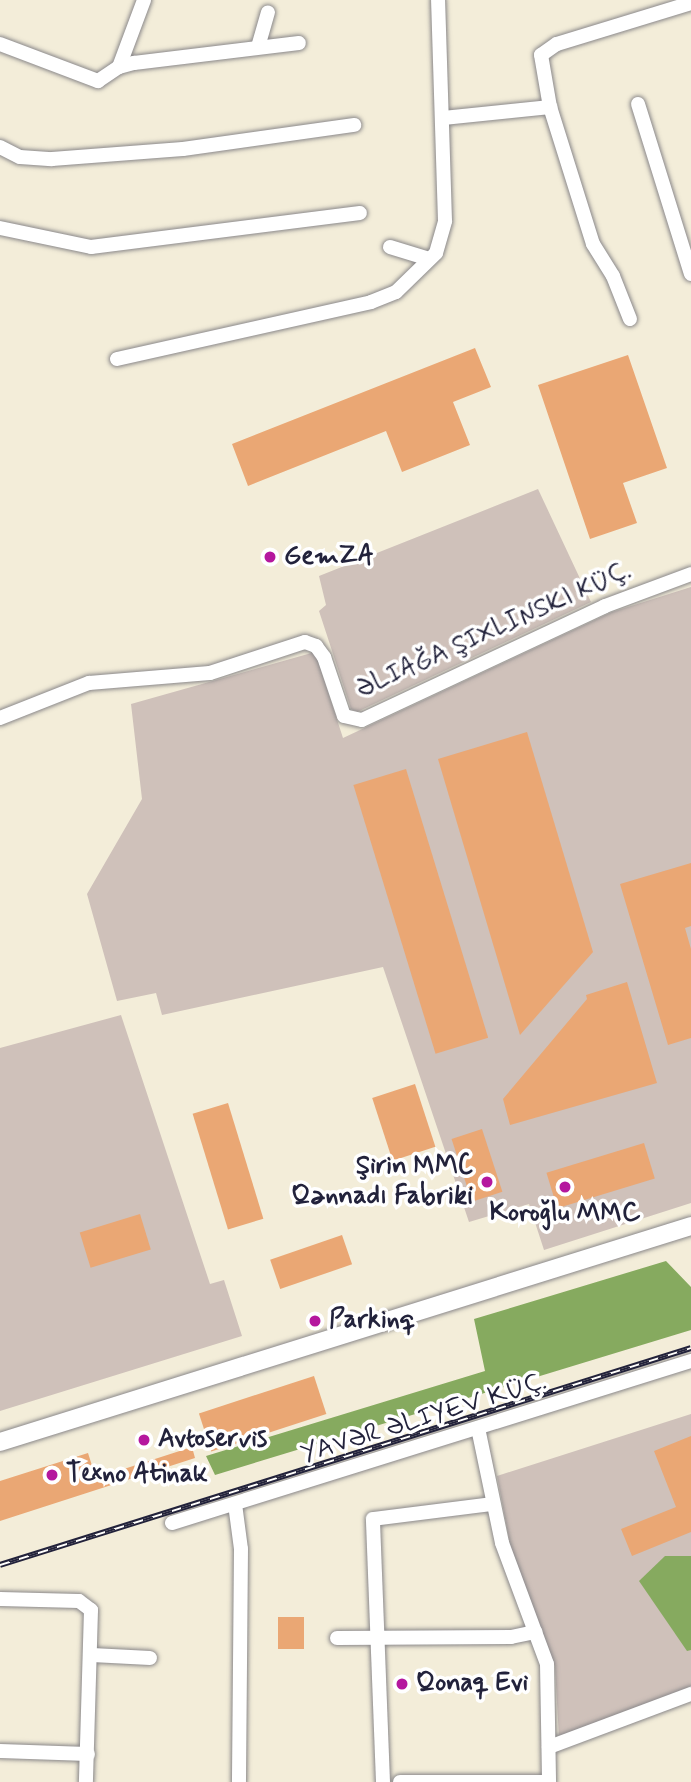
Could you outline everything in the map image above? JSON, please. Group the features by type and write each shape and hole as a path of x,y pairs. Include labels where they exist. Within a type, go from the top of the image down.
{"street":[{"path":"0,44 86,80 106,78 119,66 144,0"},
{"path":"117,359 371,302 396,292 429,259 442,239 445,221 438,0"},
{"path":"630,319 613,276 593,244 550,107 541,64 545,48 691,3"},
{"path":"258,47 268,12"},
{"path":"119,66 299,43"},
{"path":"638,104 691,274"},
{"path":"443,118 550,107"},
{"path":"0,147 20,157 52,159 183,149 354,125"},
{"path":"0,228 47,241 101,247 360,213"},
{"path":"390,247 429,259"},
{"path":"0,718 77,686 210,673 304,642 316,646 324,657 345,716 362,720 605,606 691,574"},
{"path":"0,1442 691,1226"},
{"name":"YAVƏR ƏLIYEV KÜÇ.","path":"172,1523 691,1361"},
{"path":"400,1782 548,1782 550,1680 535,1632 515,1587 492,1504 478,1428"},
{"path":"235,1504 241,1549 239,1782"},
{"path":"383,1782 373,1519 492,1504"},
{"path":"0,1599 87,1604 92,1618 92,1655 86,1782"},
{"path":"337,1637 511,1637 535,1632"},
{"path":"92,1655 150,1658"},
{"path":"549,1747 691,1694"},
{"path":"0,1751 88,1754"}],"shaded area":[{"path":"538,489 591,602 357,712 351,709 319,611 326,605 319,576"},
{"name":"Koroğlu MMC","path":"691,587 691,1203 544,1250 529,1204 469,1222 383,967 162,1015 156,993 117,1001 87,894 142,799 131,704 315,652 343,738 612,612"},
{"path":"121,1015 210,1284 224,1280 242,1336 0,1411 0,1048"},
{"path":"691,1414 691,1690 559,1738 555,1666 517,1581 497,1476"}],"green space":[{"path":"666,1261 691,1287 691,1330 215,1475 206,1456 485,1371 474,1319"},
{"path":"665,1556 691,1556 691,1650 687,1651 639,1581"}],"building":[{"path":"475,348 491,387 453,402 470,445 402,472 386,431 248,486 232,444"},
{"path":"628,355 667,468 623,483 637,523 590,539 538,385"},
{"path":"527,732 593,952 520,1035 438,759"},
{"path":"406,769 488,1038 436,1054 353,785"},
{"path":"691,863 691,926 685,928 691,949 691,1038 668,1045 620,884"},
{"path":"627,982 657,1083 510,1125 503,1099 587,999 586,995"},
{"path":"415,1084 435,1147 393,1161 372,1098"},
{"path":"228,1103 263,1219 228,1230 193,1114"},
{"path":"482,1129 502,1192 472,1202 452,1139"},
{"path":"644,1143 655,1178 557,1208 546,1173"},
{"path":"140,1214 151,1249 91,1268 80,1232"},
{"path":"342,1235 352,1264 280,1289 270,1260"},
{"path":"314,1376 326,1414 211,1451 199,1413"},
{"path":"691,1436 691,1532 632,1556 621,1529 676,1507 654,1451"},
{"path":"192,1447 195,1458 0,1521 0,1481 88,1453 96,1478"},
{"path":"278,1617 304,1617 304,1649 278,1649"}],"railway":[{"path":"0,1565 691,1348"}],"place":[{"name":"GemZA","path":"270,557"},
{"name":"Şirin MMC Qənnadı Fabriki","path":"487,1182"},
{"name":"Koroğlu MMC","path":"565,1187"},
{"name":"Parkinq","path":"315,1321"},
{"name":"Avtoservis","path":"144,1440"},
{"name":"Texno Atinak","path":"52,1475"},
{"name":"Qonaq Evi","path":"402,1684"}]}
